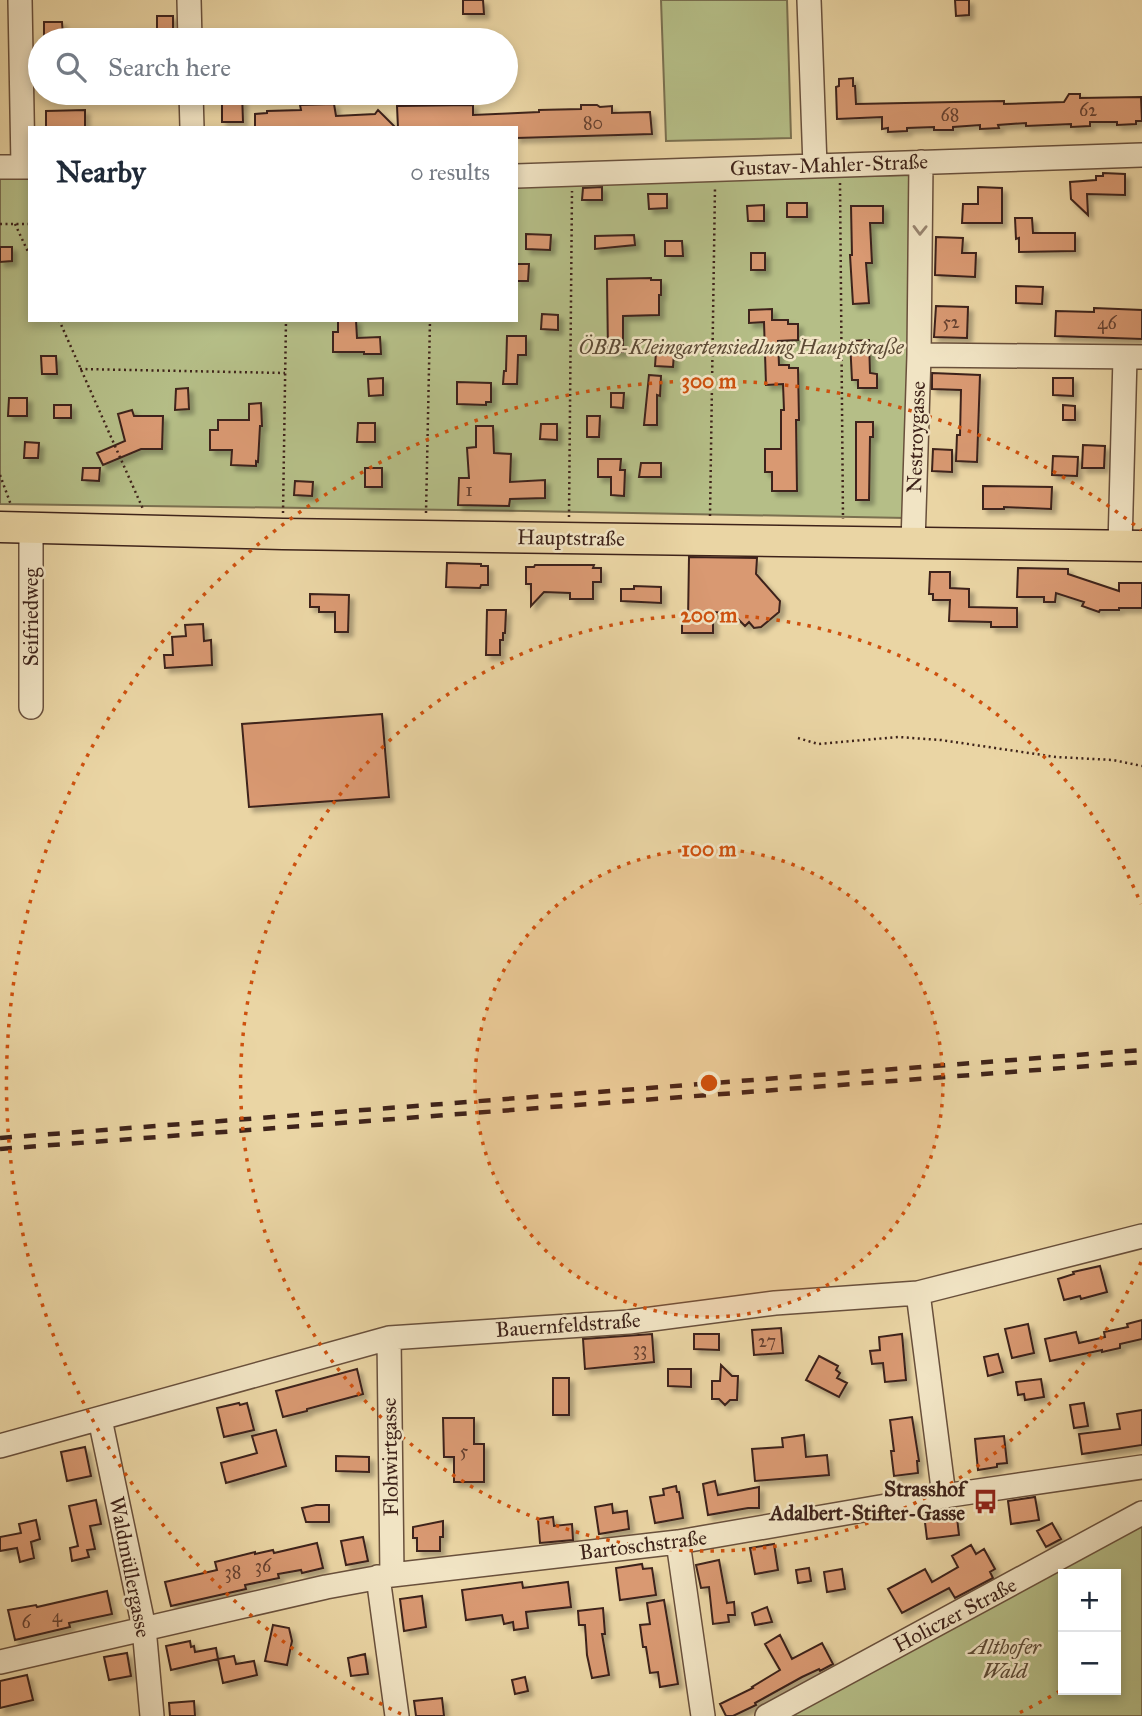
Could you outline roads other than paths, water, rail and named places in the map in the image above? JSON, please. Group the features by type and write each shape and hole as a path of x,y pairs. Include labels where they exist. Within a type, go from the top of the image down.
{"main road":[{"name":"Hauptstraße","path":"17,527 283,534 1131,546"}],"street":[{"path":"18,167 20,0"},
{"path":"189,0 190,28"},
{"path":"809,0 815,166"},
{"path":"191,105 192,126"},
{"name":"Gustav-Mahler-Straße","path":"518,176 1142,155"},
{"name":"Nestroygasse","path":"913,543 921,162"},
{"path":"919,355 1134,357 1131,546"},
{"name":"Seifriedweg","path":"17,527 31,707"},
{"name":"Bauernfeldstraße","path":"0,1446 389,1338 629,1322 775,1304 918,1293 1142,1236"},
{"path":"918,1293 944,1496"},
{"name":"Flohwirtgasse","path":"389,1338 385,1576 397,1716"},
{"name":"Waldmüllergasse","path":"100,1419 144,1628 152,1716"},
{"name":"Bartoschstraße","path":"0,1662 326,1587 385,1576 678,1542 944,1496 1142,1466"},
{"name":"Holiczer Straße","path":"767,1716 1142,1513"},
{"path":"678,1542 703,1716"}],"railway":[{"path":"0,1138 1142,1050"},
{"path":"0,1149 1142,1062"}],"place":[{"name":"Strasshof Adalbert-Stifter-Gasse","path":"985,1501"}],"park label":[{"name":"ÖBB-Kleingartensiedlung Hauptstraße","path":"741,347"},
{"name":"Althofer Wald","path":"1005,1659"}]}
